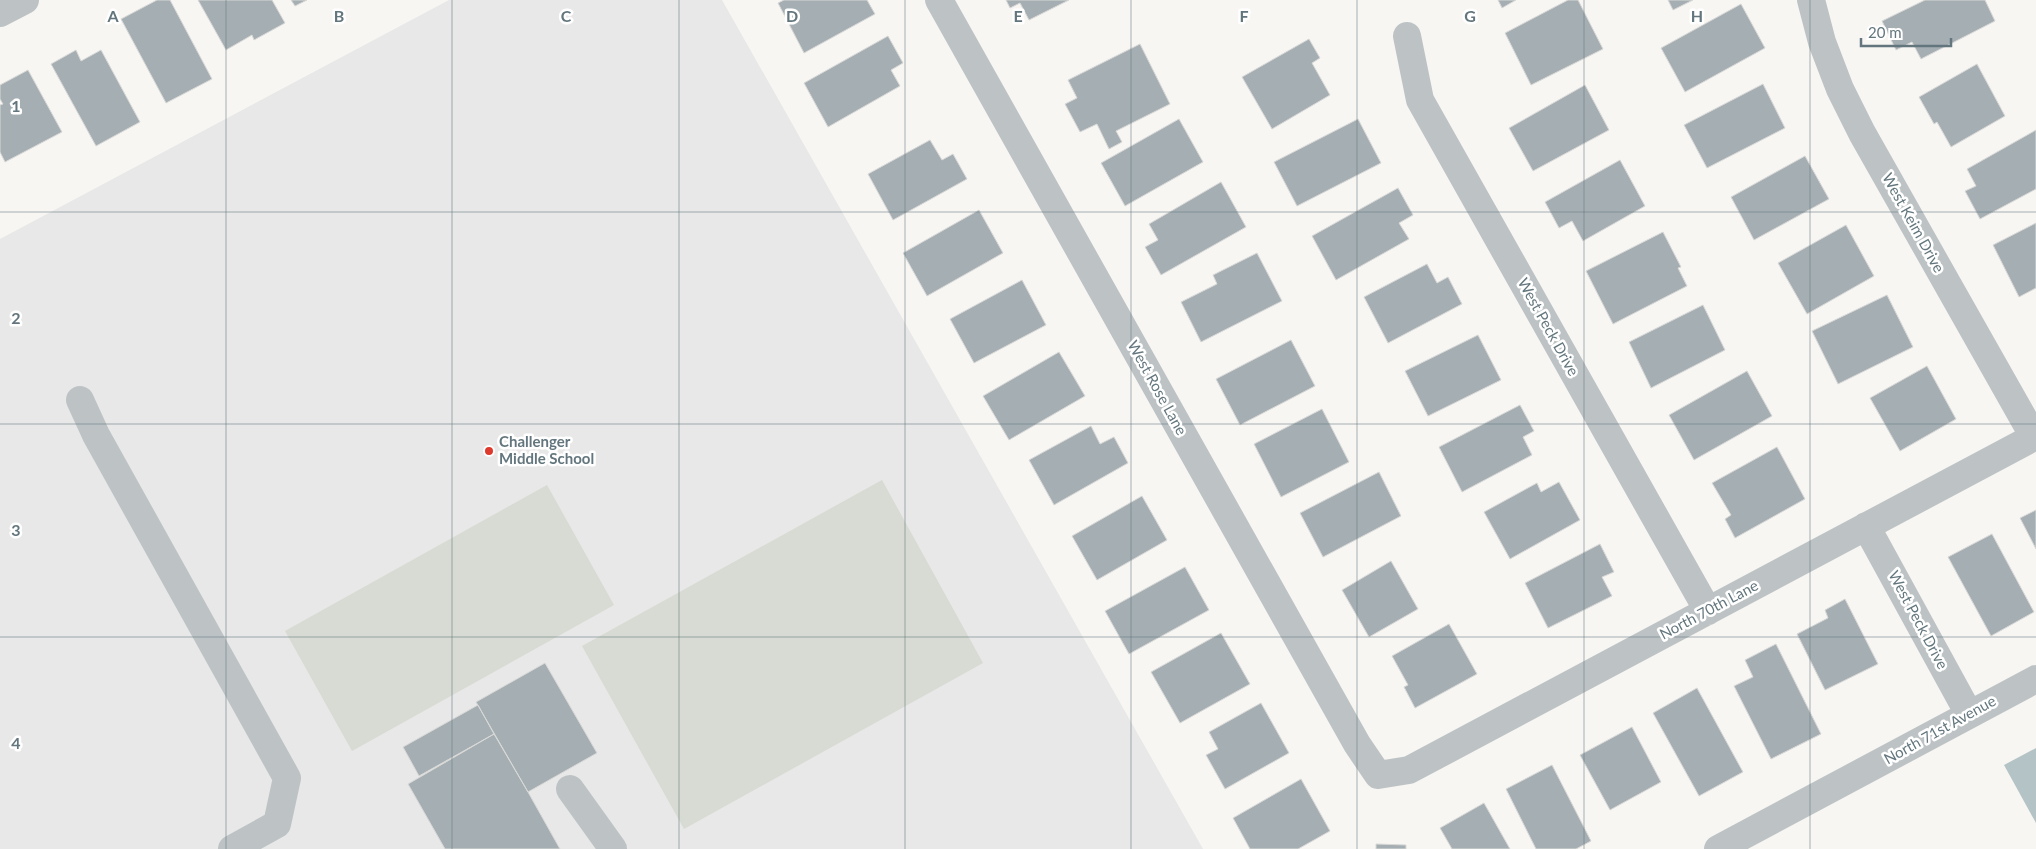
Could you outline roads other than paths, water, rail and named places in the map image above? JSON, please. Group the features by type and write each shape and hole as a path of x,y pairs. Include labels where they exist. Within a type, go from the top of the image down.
{"street":[{"path":"0,13 25,0"},
{"name":"West Rose Lane","path":"939,0 1357,744 1378,775"},
{"name":"West Keim Drive","path":"1811,0 1822,42 1840,89 1862,133 2035,436"},
{"name":"West Peck Drive","path":"1407,36 1420,100 1708,611"},
{"path":"80,400 96,435 286,778 276,824 232,849"},
{"name":"North 70th Lane","path":"1378,775 1409,770 2035,436"},
{"name":"West Peck Drive","path":"1866,526 1969,714"},
{"name":"North 71st Avenue","path":"1718,849 2036,679"},
{"name":"North 71st Avenue","path":"1756,849 1845,782"},
{"path":"570,789 613,849"}],"place":[{"name":"Challenger Middle School","path":"489,451"}]}
